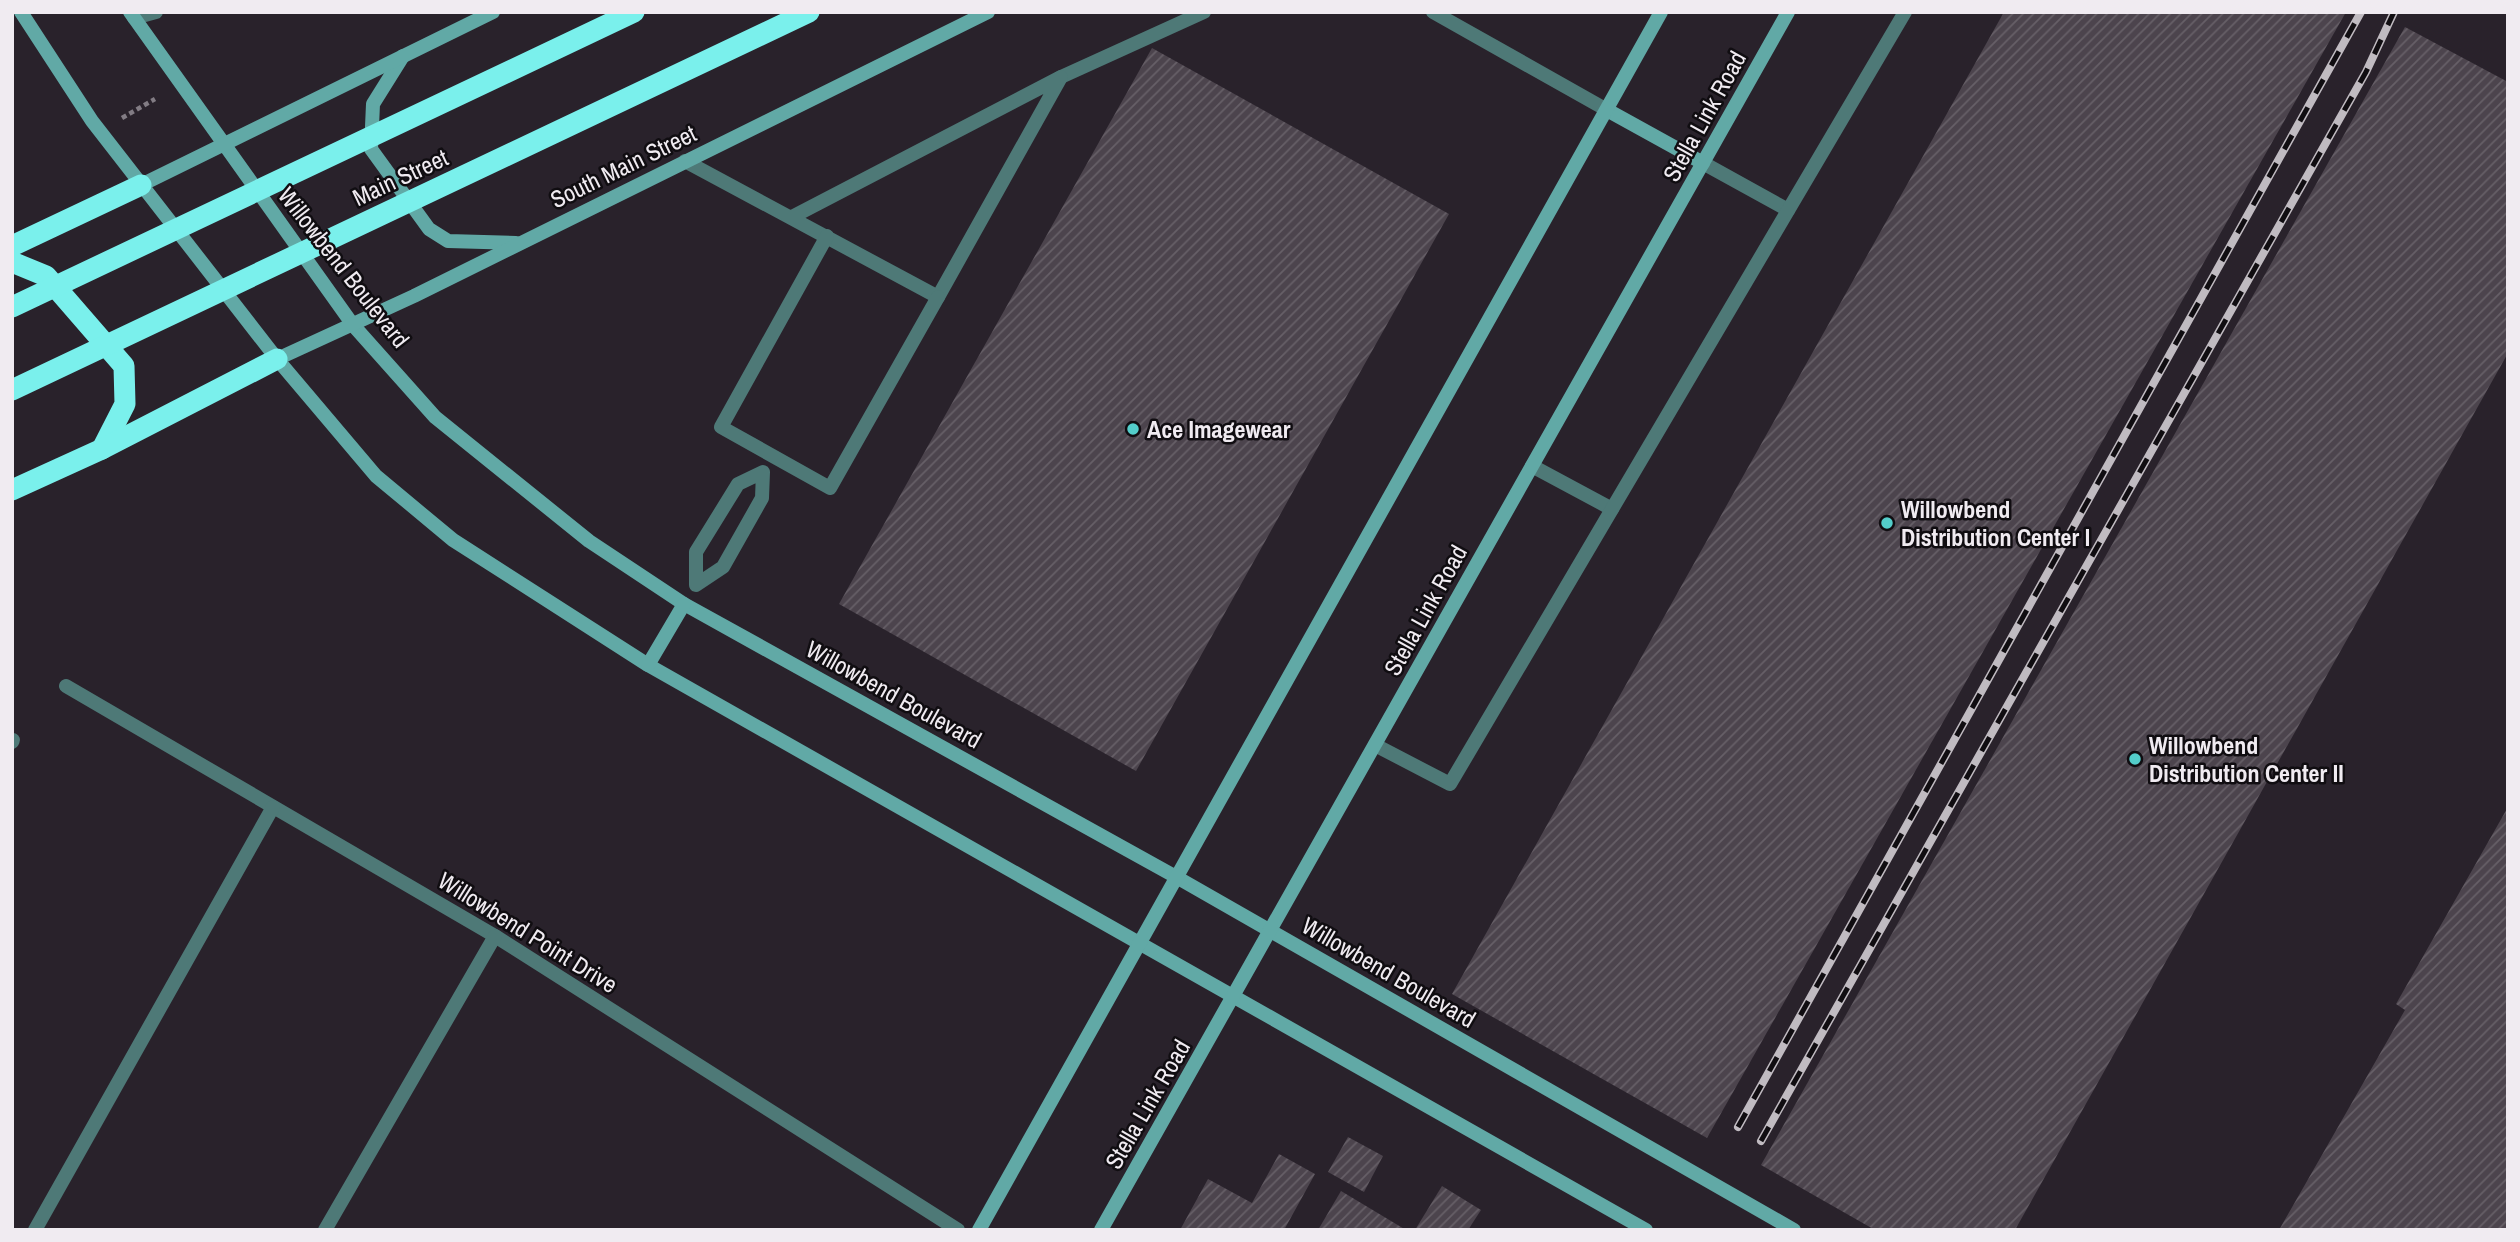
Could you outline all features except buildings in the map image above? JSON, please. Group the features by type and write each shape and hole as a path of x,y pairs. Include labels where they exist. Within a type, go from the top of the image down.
{"highway":[{"name":"Main Street","path":"12,307 634,12"},
{"name":"Main Street","path":"12,390 809,12"},
{"path":"12,246 141,185"},
{"path":"12,262 46,276 124,366 125,404 102,449"},
{"path":"12,491 102,449 277,359"}],"main road":[{"path":"21,12 92,121 277,359 376,476 453,540 648,665 1646,1230"},
{"path":"141,185 493,12"},
{"name":"South Main Street","path":"277,359 353,325 988,12"},
{"path":"979,1230 1661,12"},
{"name":"Stella Link Road","path":"1101,1230 1788,12"},
{"name":"Willowbend Boulevard","path":"132,15 353,325 435,418 589,541 684,604 1178,878 1794,1230"},
{"path":"404,55 373,104 370,149 429,229 448,241 518,243"},
{"path":"1607,110 1703,163"},
{"path":"648,665 684,604"}],"street":[{"path":"132,15 156,12"},
{"path":"792,217 1061,77 1204,12"},
{"path":"1433,12 1607,110"},
{"path":"1375,745 1450,784 1905,12"},
{"path":"827,236 721,427 830,488 1061,77"},
{"path":"685,161 938,297"},
{"path":"1703,163 1788,210"},
{"path":"684,604 696,585 723,566 762,498 763,472 772,456"},
{"path":"1532,466 1612,509"},
{"path":"696,585 696,552 738,484 763,472"},
{"name":"Willowbend Point Drive","path":"66,686 495,936 958,1230"},
{"path":"35,1230 273,807"},
{"path":"325,1230 495,936"}],"path":[{"path":"120,119 155,99"}],"railway":[{"path":"1738,1127 2361,12"},
{"path":"1761,1141 2366,72 2394,12"}],"place":[{"name":"Ace Imagewear","path":"1133,429"},
{"name":"Willowbend Distribution Center I","path":"1887,523"},
{"name":"Willowbend Distribution Center II","path":"2135,759"}]}
